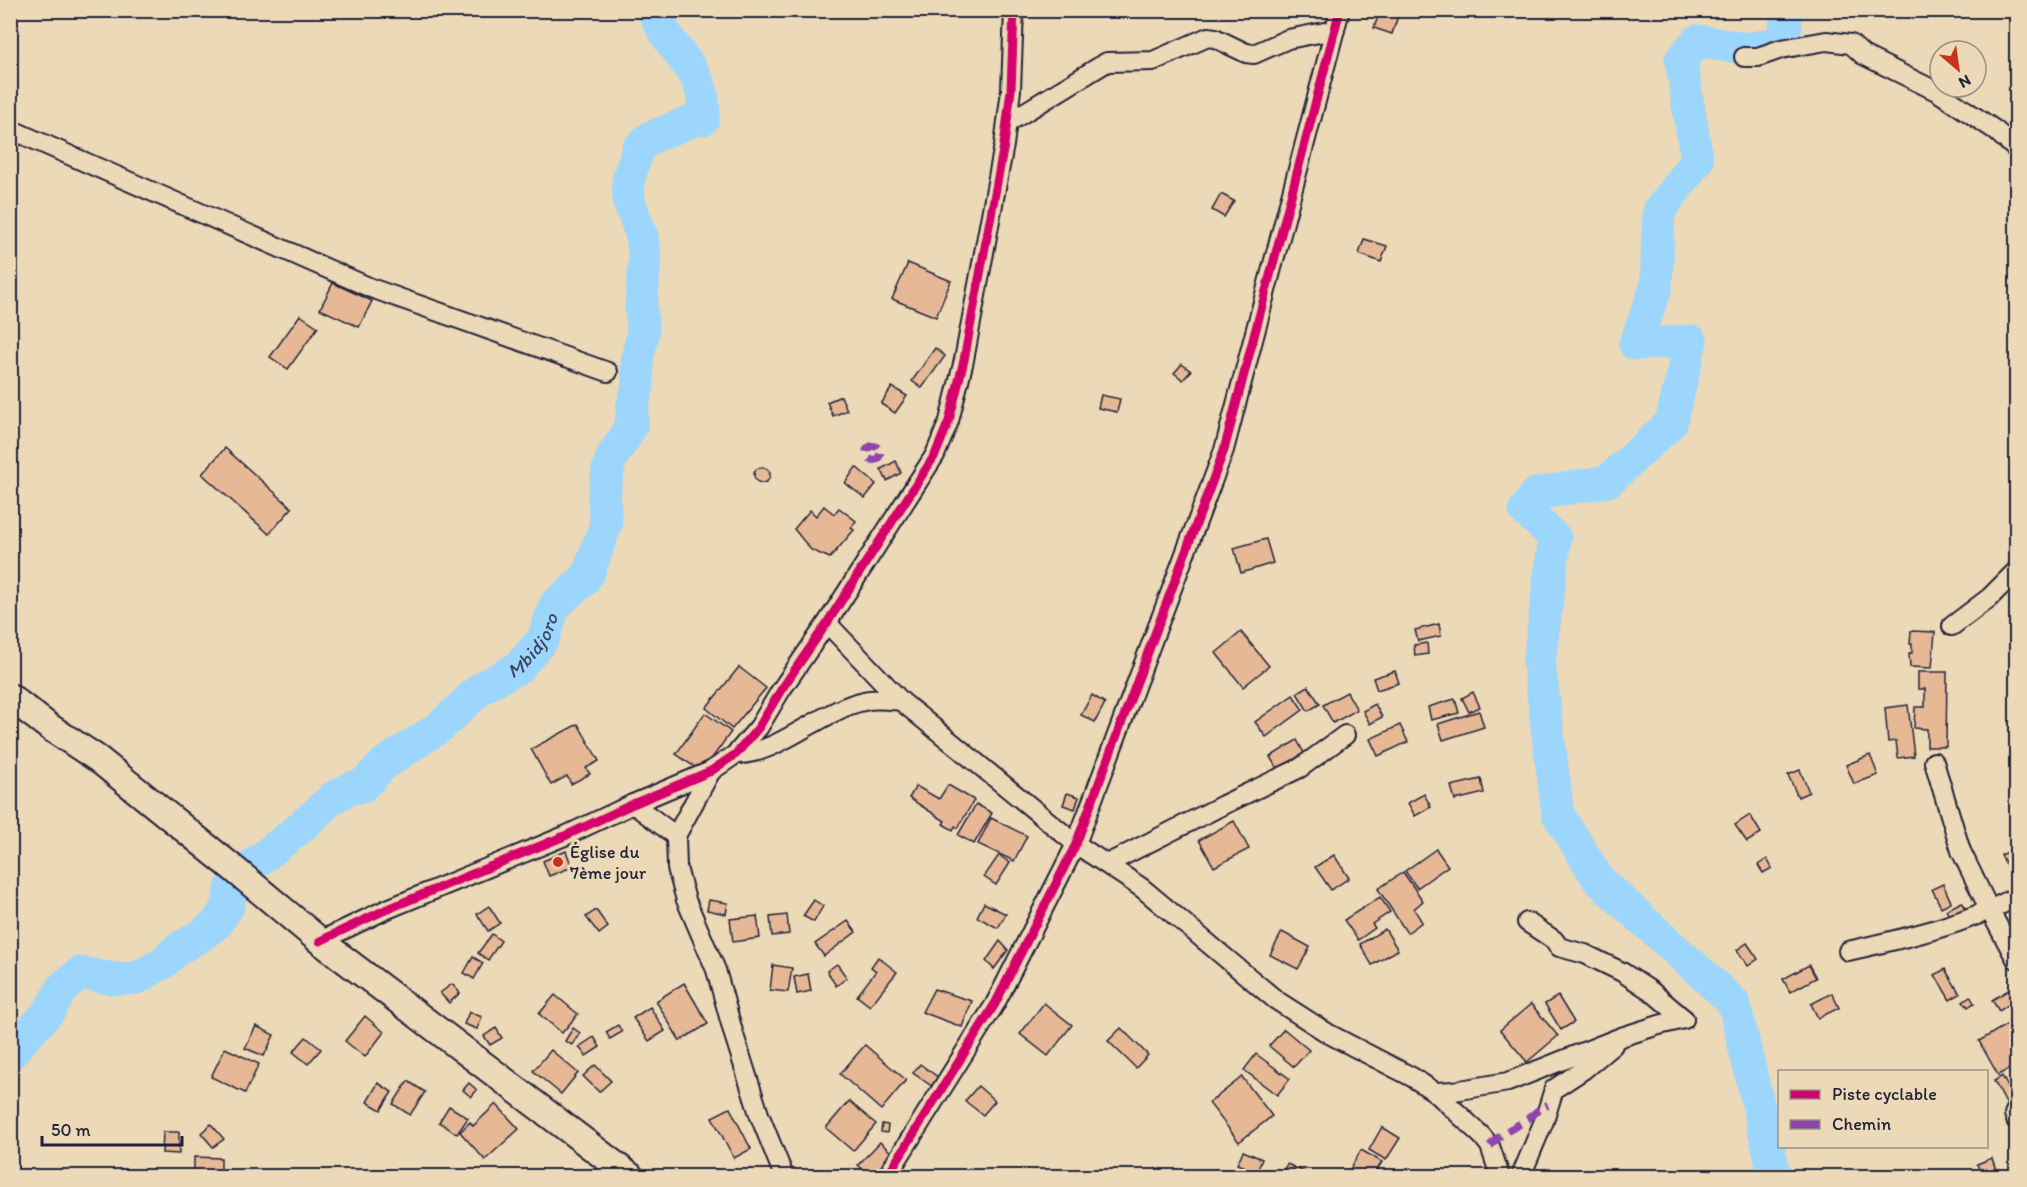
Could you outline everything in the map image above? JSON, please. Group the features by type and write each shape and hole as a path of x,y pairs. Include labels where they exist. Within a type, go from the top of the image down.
{"street":[{"path":"320,941 385,910 567,835 711,771 736,754 759,727 934,455 949,421 966,349 1007,123 1011,90 1014,10"},
{"path":"887,1176 995,1004 1076,844 1224,450 1340,10"},
{"path":"1007,123 1110,60 1153,61 1208,37 1246,53 1254,54 1288,39 1335,30"},
{"path":"1744,57 1758,57 1780,49 1826,41 1851,44 1863,55 1938,92 1995,130 2016,149"},
{"path":"10,129 371,288 608,372"},
{"path":"1952,626 1989,598 2016,571"},
{"path":"827,623 901,701 1076,844 1142,888 1276,1000 1329,1035 1412,1077 1435,1092 1490,1146 1500,1176"},
{"path":"10,697 48,726 98,759 320,941 630,1176"},
{"path":"736,754 744,755 758,751 789,737 829,714 863,701 880,699 901,701"},
{"path":"1107,864 1300,768 1345,735"},
{"path":"1934,762 1961,850 2016,959"},
{"path":"711,771 676,836 676,868 686,900 716,970 759,1114 783,1176"},
{"path":"633,804 676,836"},
{"path":"1848,951 1938,929 1990,911 2016,897"},
{"path":"1435,1092 1508,1082 1621,1037 1684,1020 1651,990 1622,972 1585,954 1559,947 1554,940 1527,922"},
{"path":"1521,1176 1544,1121 1554,1089 1583,1070 1621,1037"},
{"path":"2016,1110 2014,1114 2016,1120"}],"building":[{"path":"1380,10 1400,10 1392,34 1374,28"},
{"path":"1221,194 1234,201 1224,217 1212,210"},
{"path":"1364,239 1387,246 1381,262 1359,254"},
{"path":"908,263 951,281 936,317 892,299"},
{"path":"333,283 372,301 359,327 320,309"},
{"path":"300,315 318,327 288,369 270,357"},
{"path":"935,348 945,356 922,388 912,381"},
{"path":"1182,364 1191,371 1183,380 1174,373"},
{"path":"892,387 907,396 895,413 881,404"},
{"path":"1101,395 1120,399 1117,412 1098,408"},
{"path":"841,396 847,410 833,416 827,402"},
{"path":"225,448 292,508 269,534 202,474"},
{"path":"896,461 901,473 887,481 881,469"},
{"path":"759,467 765,467 770,475 768,481 759,483 754,478 754,472"},
{"path":"856,467 876,484 865,498 845,483"},
{"path":"824,506 834,514 839,508 856,521 851,528 854,530 830,558 811,550 794,529 810,510 816,516"},
{"path":"1266,539 1273,563 1241,573 1234,548"},
{"path":"1439,624 1441,636 1418,641 1415,630"},
{"path":"1911,631 1935,632 1932,668 1910,667"},
{"path":"1241,632 1269,666 1243,687 1216,653"},
{"path":"1427,643 1428,654 1415,656 1414,645"},
{"path":"739,667 766,688 732,729 706,708"},
{"path":"1395,671 1399,683 1377,690 1373,678"},
{"path":"1918,672 1947,672 1946,747 1927,747 1927,729 1914,728 1915,707 1925,707 1925,689 1918,689"},
{"path":"1308,686 1320,704 1308,711 1297,693"},
{"path":"1347,692 1357,710 1333,723 1323,705"},
{"path":"1473,692 1480,707 1469,712 1462,698"},
{"path":"1092,695 1105,703 1095,722 1081,715"},
{"path":"1293,695 1303,710 1266,737 1255,722"},
{"path":"1455,699 1459,713 1431,720 1428,707"},
{"path":"1375,704 1382,717 1370,724 1363,711"},
{"path":"1908,705 1914,756 1898,758 1896,741 1888,742 1885,708"},
{"path":"1479,711 1484,727 1443,740 1438,724"},
{"path":"705,713 731,732 702,772 676,754"},
{"path":"578,724 599,761 586,768 590,774 571,784 567,776 551,785 531,749"},
{"path":"1400,725 1408,742 1378,756 1370,739"},
{"path":"1297,740 1304,753 1278,770 1270,757"},
{"path":"1870,755 1878,775 1854,784 1846,765"},
{"path":"1800,770 1809,792 1798,797 1788,775"},
{"path":"1481,779 1484,793 1455,800 1451,786"},
{"path":"948,785 974,800 958,828 955,826 953,830 943,824 945,821 909,798 916,786 939,799"},
{"path":"1067,793 1079,797 1075,809 1063,805"},
{"path":"1424,794 1431,807 1415,816 1408,803"},
{"path":"976,804 992,813 974,844 958,835"},
{"path":"1750,815 1761,833 1747,842 1735,825"},
{"path":"991,818 1027,836 1014,861 978,844"},
{"path":"1234,821 1249,849 1214,867 1199,840"},
{"path":"2016,848 2016,864 2008,868 2001,855"},
{"path":"1436,849 1448,866 1417,888 1405,871"},
{"path":"566,851 572,867 549,876 543,861"},
{"path":"999,855 1010,863 996,885 984,877"},
{"path":"1334,855 1349,878 1331,890 1315,867"},
{"path":"1767,859 1772,868 1763,873 1758,865"},
{"path":"1403,872 1423,901 1414,909 1422,922 1407,933 1378,889"},
{"path":"1943,884 1951,902 1941,907 1932,889"},
{"path":"1380,897 1390,912 1372,924 1375,928 1358,940 1344,920"},
{"path":"709,900 728,903 726,914 707,910"},
{"path":"814,900 823,906 814,922 803,916"},
{"path":"1962,902 1968,912 1952,921 1946,910"},
{"path":"984,903 1006,914 998,928 977,917"},
{"path":"489,906 500,923 488,931 477,914"},
{"path":"596,910 608,927 599,934 586,917"},
{"path":"787,915 789,934 772,936 770,917"},
{"path":"757,916 760,938 733,942 730,919"},
{"path":"848,921 856,932 824,956 815,944"},
{"path":"1385,929 1398,950 1372,965 1360,944"},
{"path":"1282,932 1310,947 1298,969 1270,955"},
{"path":"492,934 501,941 488,960 478,953"},
{"path":"1000,941 1008,950 994,969 986,961"},
{"path":"1747,943 1758,959 1748,966 1737,950"},
{"path":"473,957 483,963 474,979 464,973"},
{"path":"878,957 897,972 870,1006 857,996 876,971 871,967"},
{"path":"837,964 847,978 836,986 827,971"},
{"path":"773,965 792,968 788,992 770,990"},
{"path":"1809,965 1816,978 1790,992 1783,979"},
{"path":"1945,969 1960,994 1950,1000 1935,975"},
{"path":"808,974 811,991 797,994 794,977"},
{"path":"684,983 708,1024 680,1041 656,1001"},
{"path":"452,984 460,993 449,1003 440,993"},
{"path":"934,989 972,1001 962,1027 922,1012"},
{"path":"2010,989 2016,1000 1999,1011 1992,1000"},
{"path":"1832,993 1839,1008 1818,1018 1811,1004"},
{"path":"555,995 578,1014 562,1033 539,1014"},
{"path":"1558,996 1574,1022 1561,1030 1545,1004"},
{"path":"1970,996 1974,1003 1968,1007 1963,1001"},
{"path":"1044,1003 1072,1025 1048,1056 1020,1034"},
{"path":"1531,1004 1558,1036 1527,1062 1500,1030"},
{"path":"650,1007 665,1031 649,1041 633,1018"},
{"path":"469,1012 482,1017 477,1029 464,1024"},
{"path":"365,1016 384,1032 365,1057 345,1041"},
{"path":"2016,1019 2016,1073 2011,1068 1998,1075 1979,1041"},
{"path":"618,1025 622,1032 610,1039 606,1032"},
{"path":"256,1026 274,1035 264,1056 245,1048"},
{"path":"496,1028 502,1038 490,1045 484,1036"},
{"path":"573,1028 580,1033 572,1045 565,1041"},
{"path":"1121,1028 1148,1055 1136,1068 1108,1041"},
{"path":"1284,1029 1309,1050 1294,1067 1269,1046"},
{"path":"306,1037 321,1049 308,1064 293,1052"},
{"path":"594,1037 600,1047 586,1056 579,1047"},
{"path":"865,1045 906,1080 881,1110 840,1074"},
{"path":"225,1048 259,1064 245,1093 211,1077"},
{"path":"551,1050 578,1073 561,1094 533,1071"},
{"path":"1256,1054 1290,1079 1277,1095 1244,1070"},
{"path":"920,1064 939,1078 933,1087 913,1073"},
{"path":"595,1065 611,1081 599,1092 583,1076"},
{"path":"2002,1076 2016,1102 2008,1107 1994,1081"},
{"path":"1242,1077 1272,1116 1239,1142 1209,1103"},
{"path":"408,1081 425,1092 410,1115 393,1104"},
{"path":"378,1083 392,1092 381,1110 367,1102"},
{"path":"469,1083 477,1090 471,1097 463,1090"},
{"path":"978,1086 995,1101 983,1115 965,1101"},
{"path":"849,1101 876,1124 853,1151 826,1128"},
{"path":"496,1104 519,1129 485,1160 460,1132 470,1122 473,1126"},
{"path":"449,1106 468,1118 457,1134 439,1122"},
{"path":"730,1108 751,1149 734,1158 712,1117"},
{"path":"211,1124 224,1139 213,1147 201,1133"},
{"path":"882,1124 888,1125 887,1133 881,1132"},
{"path":"1382,1127 1400,1138 1386,1160 1369,1150"},
{"path":"163,1132 179,1132 179,1154 162,1153"},
{"path":"880,1142 894,1155 873,1176 870,1176 858,1165"},
{"path":"1361,1150 1382,1162 1373,1176 1358,1176 1349,1171"},
{"path":"1243,1151 1262,1159 1257,1172 1237,1164"},
{"path":"194,1157 221,1158 221,1176 194,1176"},
{"path":"1992,1158 1996,1170 1982,1176 1977,1164"},
{"path":"1287,1164 1313,1176 1280,1176"}],"waterway":[{"name":"Mbidjoro","path":"10,1054 49,1011 63,987 80,973 115,979 137,978 163,963 176,950 217,923 228,906 231,889 249,868 300,828 334,797 353,787 361,787 384,764 441,726 480,689 519,667 543,639 555,605 588,574 606,524 604,495 609,465 632,423 632,408 638,386 637,360 643,332 641,307 645,257 642,237 629,201 628,181 638,149 649,138 699,118 703,119 702,95 695,76 667,36 653,10"},
{"path":"1775,1176 1734,1003 1599,880 1558,814 1539,662 1555,538 1525,510 1536,494 1608,481 1671,423 1691,341 1635,344 1656,288 1659,211 1697,161 1681,60 1697,41 1749,49 1784,41 1787,10"}],"marked path":[{"path":"873,446 878,448 880,453 878,458 873,460 868,458 866,453 868,448 873,446"},
{"path":"1490,1146 1502,1134 1548,1105"}],"cycle path":[{"path":"320,941 385,910 567,835 711,771 736,754 759,727 935,455 949,421 964,360 1004,145 1011,90 1014,10"},
{"path":"887,1176 995,1004 1076,844 1224,450 1340,10"}],"place":[{"name":"Église du 7ème jour","path":"558,862"}]}
